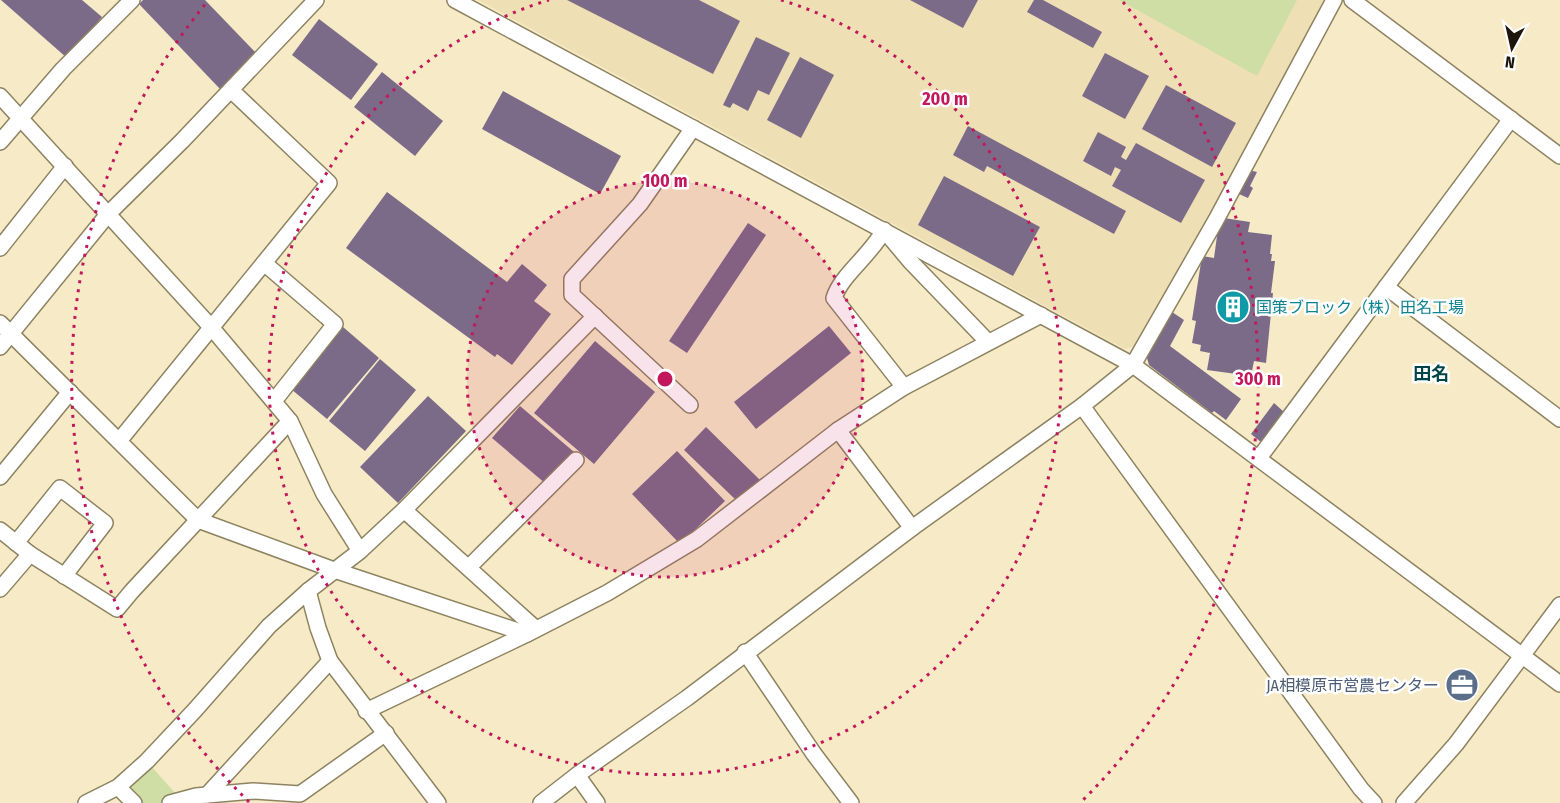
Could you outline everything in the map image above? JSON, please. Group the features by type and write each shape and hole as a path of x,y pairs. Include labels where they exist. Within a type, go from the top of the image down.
{"street":[{"path":"0,142 63,69 132,0"},
{"path":"0,347 6,328 108,213 182,141 315,0"},
{"path":"455,0 1133,365 1560,684"},
{"path":"541,803 687,698 912,528 1082,406 1133,365 1216,220 1334,0"},
{"path":"1352,0 1560,156"},
{"path":"119,441 329,183 231,90"},
{"path":"0,96 212,327 290,421 324,494 360,550"},
{"path":"1258,458 1510,119"},
{"path":"690,405 572,294 572,279 640,204 693,128"},
{"path":"0,248 65,166"},
{"path":"884,231 988,342"},
{"path":"884,231 876,246 837,288 834,298 904,387"},
{"path":"264,263 335,324 274,401"},
{"path":"1386,287 1560,419"},
{"path":"366,711 532,632 607,593 696,539 838,430 904,387 1041,315"},
{"path":"86,803 118,788 147,761 269,626 404,510 595,316"},
{"path":"6,328 198,520 334,570 532,632"},
{"path":"0,477 70,392"},
{"path":"1082,406 1361,789 1374,803"},
{"path":"0,530 30,554 117,609 290,421"},
{"path":"838,430 912,528"},
{"path":"469,567 576,460"},
{"path":"16,543 60,488 105,523 64,576"},
{"path":"404,510 469,567 532,632"},
{"path":"0,589 30,554"},
{"path":"308,591 330,661 438,803"},
{"path":"1404,803 1456,744 1560,605"},
{"path":"745,652 850,803"},
{"path":"207,795 330,661"},
{"path":"170,803 184,798 253,791 300,794 386,733"},
{"path":"577,775 597,803"},
{"path":"118,788 134,803"}],"shaded area":[{"path":"478,0 1326,0 1201,230 1134,346 1125,349"}],"green space":[{"path":"1119,0 1297,0 1257,76"},
{"path":"150,765 176,794 161,803 143,803 128,788"}],"building":[{"path":"1,0 82,0 102,17 67,58"},
{"path":"143,0 205,0 258,55 221,90 139,4"},
{"path":"567,0 699,0 740,21 713,74"},
{"path":"910,0 978,0 963,28"},
{"path":"1034,0 1043,0 1102,32 1093,48 1027,12"},
{"path":"319,19 378,64 351,100 292,55"},
{"path":"756,37 790,53 769,95 758,90 748,111 733,103 730,108 723,105"},
{"path":"1105,53 1149,76 1125,119 1082,96"},
{"path":"800,57 834,75 801,138 767,120"},
{"path":"382,72 443,121 415,156 354,107"},
{"path":"1166,85 1236,123 1212,167 1142,129"},
{"path":"503,91 621,156 600,194 482,129"},
{"path":"968,126 1126,211 1114,234 987,166 984,172 953,155"},
{"path":"1098,132 1126,147 1121,157 1126,160 1136,143 1205,180 1181,223 1112,186 1121,170 1115,167 1111,176 1083,161"},
{"path":"1249,170 1257,172 1250,186 1253,188 1248,198 1239,194"},
{"path":"944,176 1040,227 1013,276 918,225"},
{"path":"387,192 507,282 522,264 547,285 534,301 551,314 512,365 497,354 495,357 346,248"},
{"name":"国策ブロック（株）田名工場","path":"1224,218 1250,222 1248,232 1272,235 1270,254 1272,254 1271,261 1275,261 1266,363 1254,361 1251,376 1207,370 1210,353 1200,351 1201,345 1192,343 1196,321 1192,320 1202,256 1214,258 1218,229"},
{"path":"748,223 766,235 687,353 669,341"},
{"path":"1172,312 1184,320 1170,346 1241,399 1226,420 1214,411 1212,413 1149,365 1147,358"},
{"path":"829,326 851,353 756,429 734,402"},
{"path":"343,327 379,358 327,419 291,389"},
{"path":"595,341 655,392 594,464 534,413"},
{"path":"380,359 416,390 365,451 329,421"},
{"path":"428,396 466,431 398,503 360,467"},
{"path":"1274,403 1284,412 1261,442 1251,434"},
{"path":"520,406 574,452 546,484 492,438"},
{"path":"706,427 760,480 738,502 684,450"},
{"path":"677,451 725,501 680,544 632,494"}],"place":[{"name":"国策ブロック（株）田名工場","path":"1233,307"},
{"name":"JA相模原市営農センター","path":"1462,685"}],"district":[{"name":"田名","path":"1431,374"}]}
